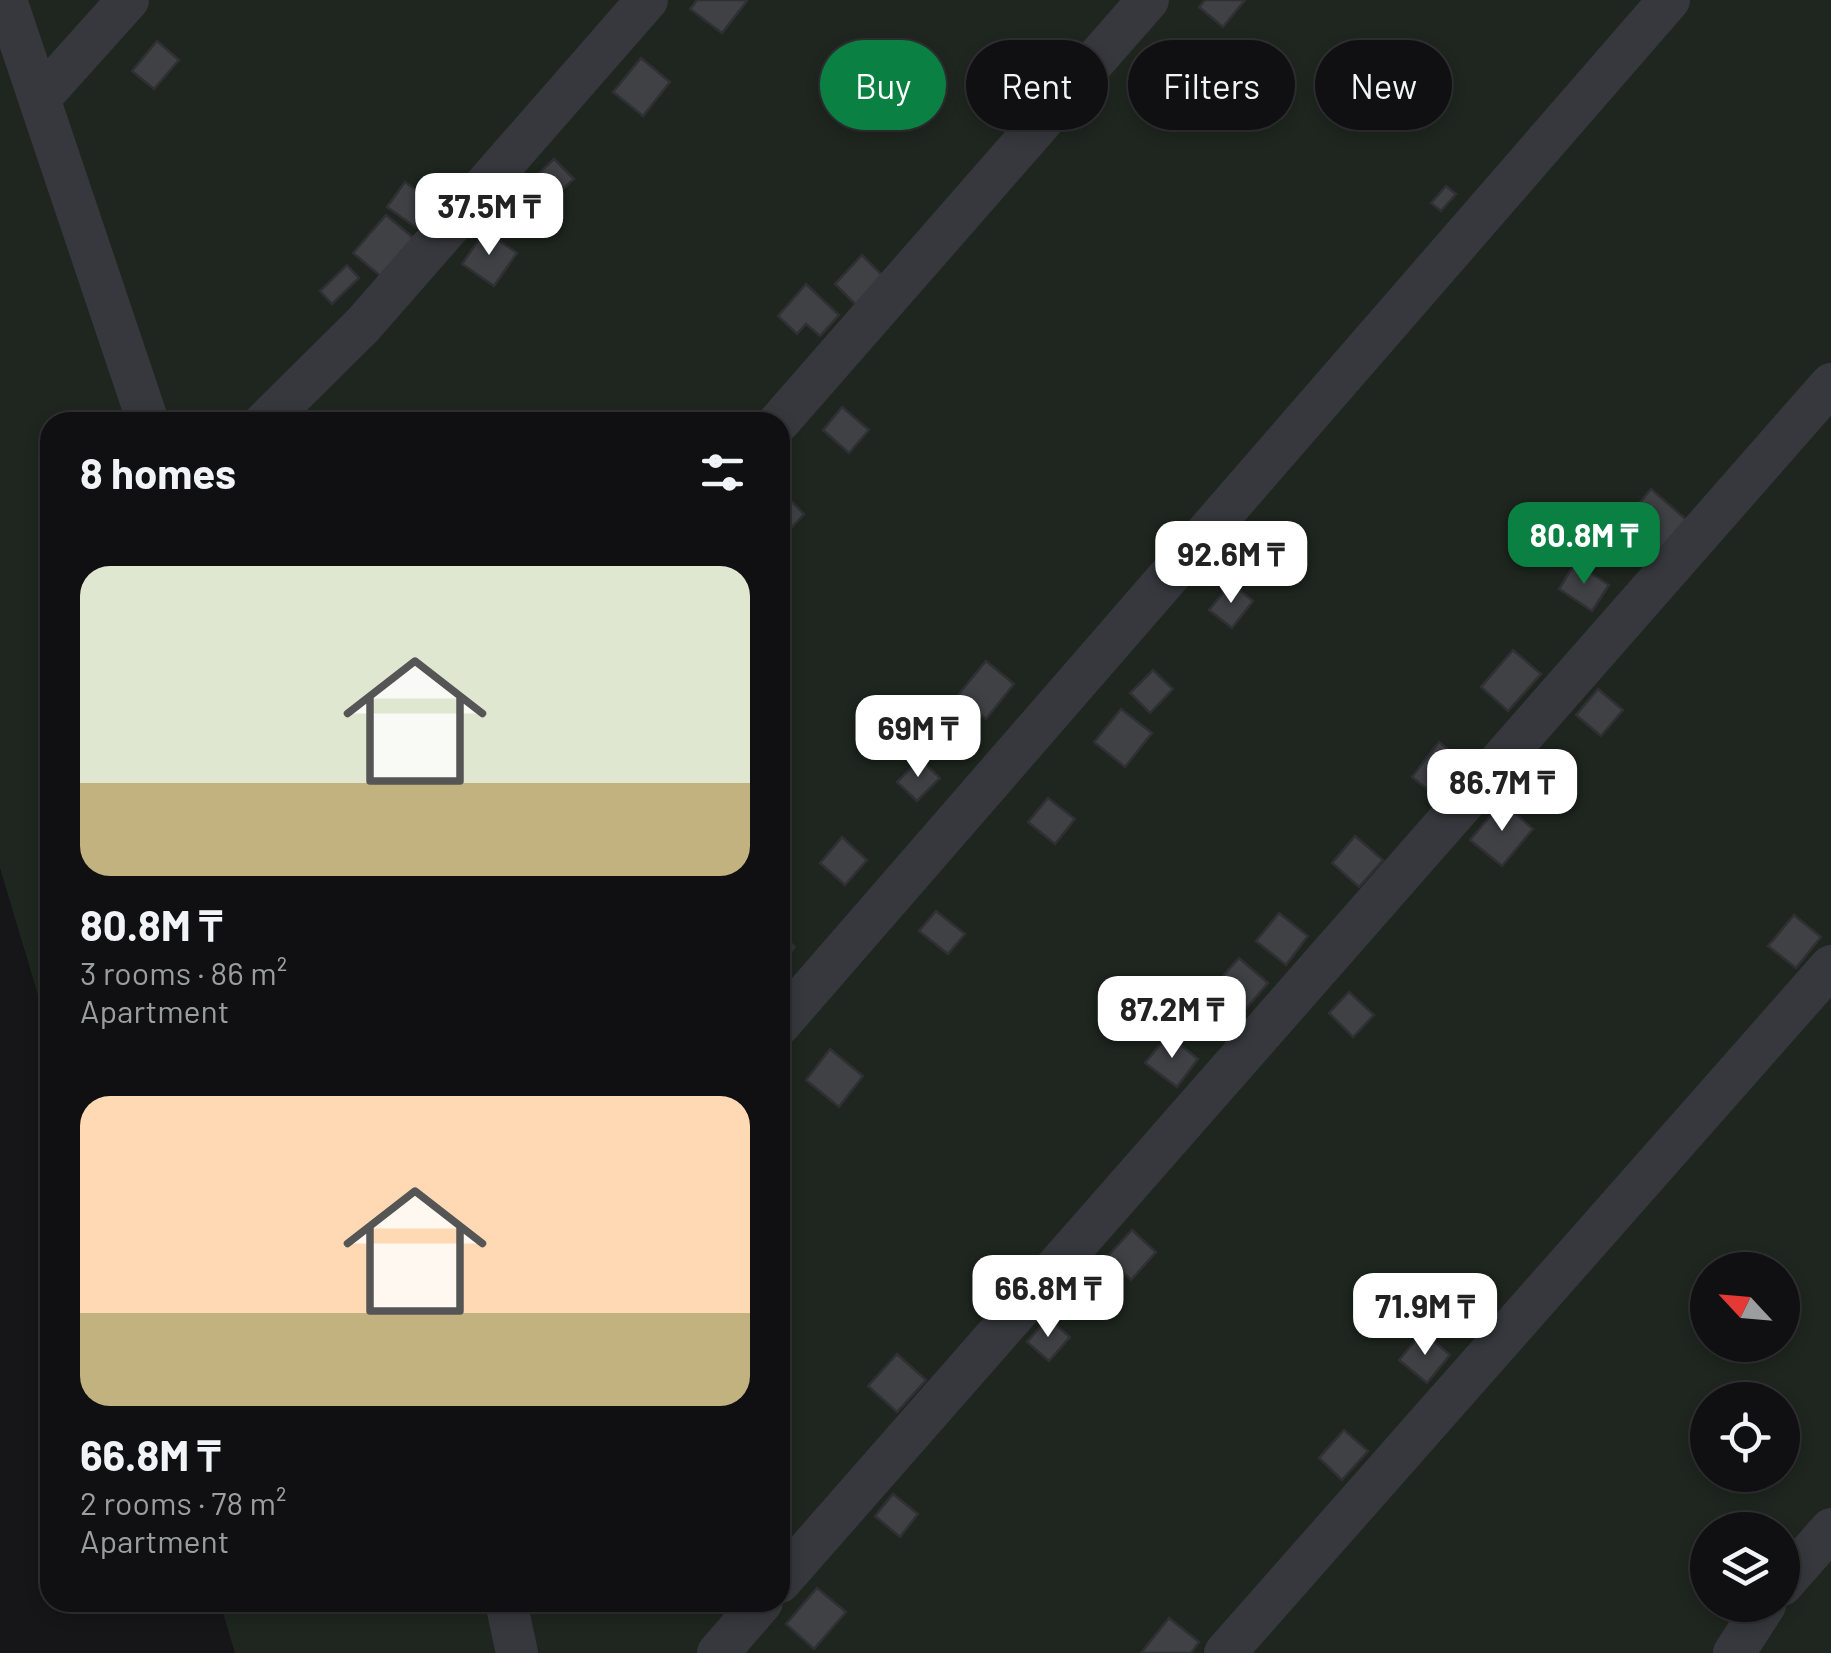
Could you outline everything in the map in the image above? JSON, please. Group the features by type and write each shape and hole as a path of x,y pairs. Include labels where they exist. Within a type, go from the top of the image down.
{"street":[{"path":"6,0 145,412"},
{"path":"40,98 128,0"},
{"path":"274,412 362,325 647,0"},
{"path":"788,412 1148,0"},
{"path":"790,1012 1669,0"},
{"path":"790,1571 1831,384"},
{"path":"1225,1653 1831,966"},
{"path":"1800,1564 1831,1529"},
{"path":"508,1612 517,1653"},
{"path":"718,1653 753,1612"},
{"path":"1734,1653 1755,1622"}],"shaded area":[{"path":"0,0 1831,0 1831,1653 235,1653 223,1612 790,1612 790,412 40,412 40,1002 0,868"}],"building":[{"path":"697,0 747,1 722,33 690,9"},
{"path":"1205,0 1245,0 1223,27 1199,7"},
{"path":"157,41 179,60 154,89 132,71"},
{"path":"641,58 670,82 643,116 613,92"},
{"path":"554,159 574,179 555,196 536,176"},
{"path":"405,182 438,206 421,231 387,207"},
{"path":"1446,186 1456,194 1441,211 1431,203"},
{"path":"386,215 416,240 383,278 353,253"},
{"path":"485,231 517,253 494,286 462,264"},
{"path":"862,255 885,278 858,307 835,284"},
{"path":"347,265 359,278 332,304 320,291"},
{"path":"806,284 839,315 820,336 806,324 797,334 778,316"},
{"path":"842,407 869,430 849,453 823,430"},
{"path":"1651,489 1689,522 1655,561 1618,529"},
{"path":"790,500 804,514 790,529"},
{"path":"1575,563 1609,585 1592,611 1559,589"},
{"path":"1231,583 1253,601 1232,628 1209,610"},
{"path":"1513,650 1541,674 1508,711 1481,687"},
{"path":"986,661 1014,684 986,719 958,695"},
{"path":"1153,670 1173,689 1150,713 1130,693"},
{"path":"1598,689 1623,710 1601,736 1576,715"},
{"path":"1121,709 1152,733 1125,767 1094,742"},
{"path":"1439,742 1469,767 1442,801 1412,777"},
{"path":"920,759 940,778 917,801 897,782"},
{"path":"1048,798 1075,819 1055,844 1028,822"},
{"path":"1502,802 1533,829 1502,866 1470,840"},
{"path":"1355,836 1383,860 1359,887 1332,863"},
{"path":"842,837 867,860 845,885 820,863"},
{"path":"936,911 965,934 948,954 919,931"},
{"path":"1279,913 1308,936 1286,965 1256,941"},
{"path":"1794,915 1821,937 1796,968 1768,946"},
{"path":"1239,958 1268,983 1244,1011 1215,985"},
{"path":"1349,992 1374,1015 1353,1037 1329,1013"},
{"path":"1168,1035 1198,1059 1177,1087 1145,1063"},
{"path":"830,1049 863,1076 839,1107 806,1080"},
{"path":"1132,1230 1156,1252 1131,1280 1107,1257"},
{"path":"1048,1318 1070,1337 1049,1361 1027,1342"},
{"path":"1423,1332 1450,1355 1427,1383 1399,1360"},
{"path":"897,1354 926,1380 897,1412 868,1386"},
{"path":"1344,1430 1368,1451 1342,1480 1319,1458"},
{"path":"893,1494 918,1514 900,1537 875,1516"},
{"path":"817,1588 846,1612 814,1649 786,1624"},
{"path":"1169,1618 1199,1642 1191,1653 1141,1653"}]}
